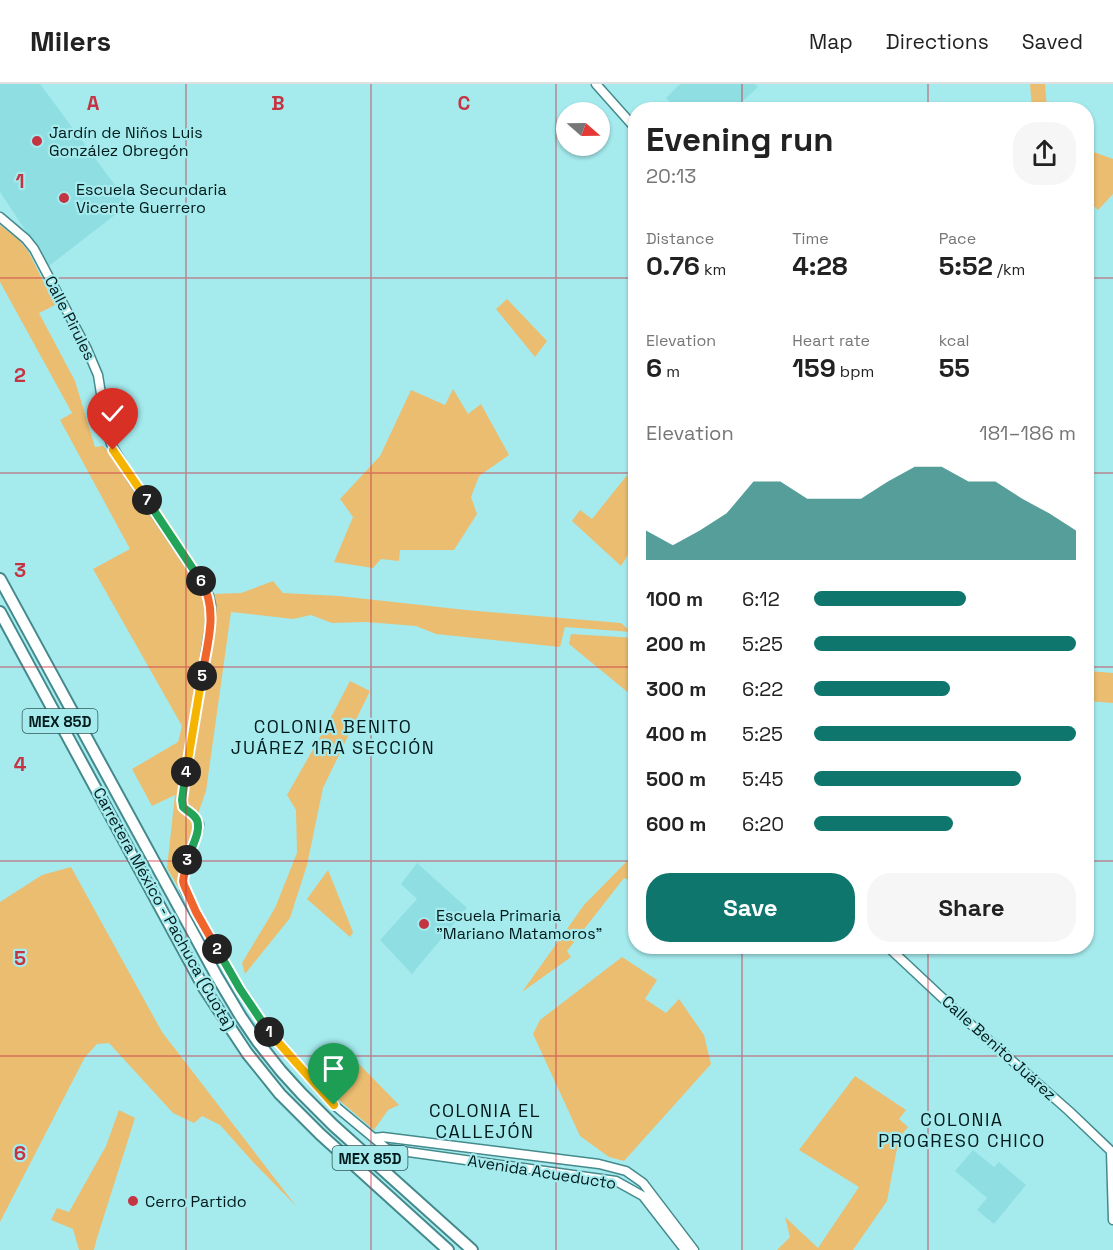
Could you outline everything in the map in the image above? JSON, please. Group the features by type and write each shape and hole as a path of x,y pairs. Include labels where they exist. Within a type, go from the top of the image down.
{"highway":[{"name":"Carretera México - Pachuca (Cuota)","path":"0,579 231,1001 272,1060 333,1125 472,1250"},
{"name":"Carretera México - Pachuca (Cuota)","path":"0,612 204,988 259,1069 320,1134 448,1250"}],"street":[{"path":"596,84 628,120"},
{"name":"Calle Pirules","path":"0,217 29,242 52,281 95,365 111,444 130,476 186,556 209,596 210,626 182,800 183,807 194,815 198,822"},
{"name":"Avenida Acueducto","path":"198,822 198,831 188,857 183,881 186,890 240,989 269,1032 334,1105 387,1149 616,1181 643,1196 685,1250"},
{"name":"Calle Benito Juárez","path":"896,954 1111,1151 1113,1220"},
{"name":"Avenida Acueducto","path":"374,1138 382,1137 587,1163 626,1171 643,1183 694,1250"}],"shaded area":[{"name":"Escuela Secundaria Vicente Guerrero","path":"0,84 40,84 129,204 49,266 0,192"},
{"path":"680,84 755,84 758,87 742,102 670,102 666,98"},
{"path":"1030,84 1045,84 1046,102 1031,102"},
{"path":"1094,152 1113,159 1113,194 1098,210 1094,206"},
{"path":"0,225 19,240 28,251 55,305 39,313 75,381 95,447 103,446 157,504 204,575 212,594 241,593 273,581 283,593 339,596 466,610 621,623 628,632 565,627 560,647 436,634 416,626 366,622 332,623 311,615 293,619 231,612 206,791 180,865 179,889 167,868 175,795 152,806 132,769 178,742 182,726 93,569 130,549 60,420 72,413 0,282"},
{"path":"507,299 547,341 535,357 496,309"},
{"path":"453,389 468,414 481,404 509,455 479,476 471,497 477,514 454,550 400,550 399,561 381,559 373,568 334,562 353,517 340,499 380,456 411,390 445,405"},
{"path":"628,474 628,555 621,566 572,521 580,510 592,519"},
{"path":"571,634 628,638 628,692 569,644"},
{"path":"1094,671 1113,673 1113,703 1094,701"},
{"path":"350,681 370,691 323,788 307,865 290,918 245,974 242,963 275,908 297,853 296,810 287,795"},
{"path":"628,860 628,880 624,878 567,951 571,957 522,992 584,905"},
{"name":"Escuela Primaria \"Mariano Matamoros\"","path":"417,863 467,908 412,974 380,940 417,899 401,884"},
{"path":"71,867 162,1032 296,1206 220,1125 202,1116 194,1123 173,1113 109,1043 97,1044 85,1057 0,1222 0,902 42,875"},
{"path":"328,870 353,932 350,937 307,899"},
{"path":"622,957 657,980 645,999 666,1013 679,999 704,1035 711,1064 624,1161 609,1157 580,1136 533,1034 540,1020"},
{"path":"359,1064 399,1105 388,1110 374,1130 333,1095"},
{"path":"855,1076 906,1110 899,1119 908,1127 899,1138 887,1201 853,1250 777,1250 790,1237 785,1217 818,1248 859,1187 799,1150"},
{"path":"119,1110 135,1118 94,1250 79,1250 73,1229 51,1220 57,1208 69,1212 106,1146"},
{"path":"973,1150 994,1167 999,1162 1026,1185 994,1224 977,1210 987,1198 955,1171"}],"place":[{"name":"Jardín de Niños Luis González Obregón","path":"37,141"},
{"name":"Escuela Secundaria Vicente Guerrero","path":"64,198"},
{"name":"Escuela Primaria \"Mariano Matamoros\"","path":"424,924"},
{"name":"Cerro Partido","path":"133,1201"}],"district":[{"name":"COLONIA BENITO JUÁREZ 1RA SECCIÓN","path":"333,736"},
{"name":"COLONIA EL CALLEJÓN","path":"485,1120"},
{"name":"COLONIA PROGRESO CHICO","path":"962,1129"}],"route":[{"path":"113,450 186,556 207,591 211,605 210,626 182,800 184,809 194,815 199,824 186,865 184,885 196,912 240,989 269,1032 334,1105"}]}
